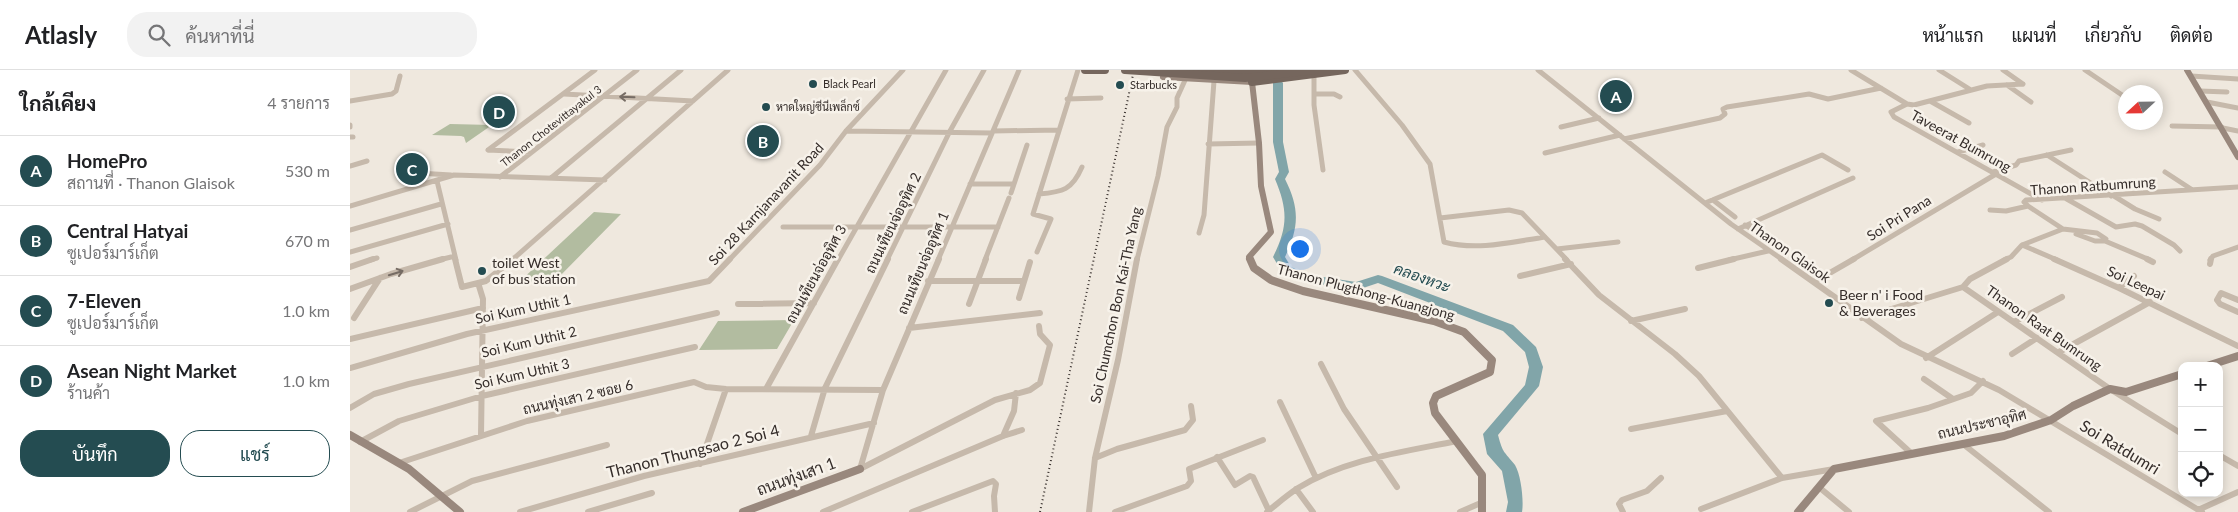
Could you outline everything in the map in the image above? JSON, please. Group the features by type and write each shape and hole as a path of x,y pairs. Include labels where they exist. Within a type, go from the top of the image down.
{"main road":[{"path":"1085,70 1105,70"},
{"path":"1125,70 1245,78 1344,70"},
{"path":"1185,74 1246,74 1279,70"},
{"path":"1252,82 1315,72"}],"street":[{"path":"531,152 488,150 596,70"},
{"name":"Thanon Chotevittayakul 3","path":"500,177 637,70"},
{"path":"551,178 681,70"},
{"path":"437,181 462,287 479,286 488,281 605,180 728,70"},
{"name":"Soi 28 Karnjanavanit Road","path":"704,283 711,280 820,165 846,131 903,70"},
{"name":"ถนนเทียนจ่ออุทิศ 3","path":"766,389 909,132 946,70"},
{"name":"ถนนเทียนจ่ออุทิศ 2","path":"811,436 825,388 950,132 984,70"},
{"name":"ถนนเทียนจ่ออุทิศ 1","path":"860,469 883,390 1019,70"},
{"path":"1038,252 1051,220 1049,217 1033,214 1056,143 1067,99 1078,70"},
{"path":"1166,70 1164,77 1185,74 1214,81 1252,82"},
{"path":"1356,70 1402,125 1430,164 1444,242 1447,244 1497,246 1545,237"},
{"name":"Thanon Glaisok","path":"1538,70 1705,203 1862,318 1926,358 1983,381 2051,420"},
{"name":"Taveerat Bumrung","path":"1851,70 1907,104 1891,114 2042,200"},
{"path":"1939,70 1971,90"},
{"path":"1907,104 1987,86 2023,84 2003,70"},
{"path":"2085,70 2118,92"},
{"path":"2187,70 2238,157"},
{"path":"1315,72 1314,94 1323,170"},
{"name":"Soi Chumchon Bon Kai-Tha Yang","path":"1089,512 1095,458 1118,360 1140,242 1158,176 1167,127 1177,107 1177,98 1185,74"},
{"path":"350,101 392,94 396,91 400,76"},
{"path":"2191,76 2238,79"},
{"path":"1199,233 1204,215 1214,81"},
{"name":"Thanon Plugthong-Kuangjong","path":"1252,82 1259,143 1260,186 1271,232 1249,257 1251,265 1271,280 1303,291 1434,321 1464,332 1492,360 1490,372 1469,384 1436,396 1432,403 1435,413 1482,475 1482,512"},
{"path":"2007,85 2031,102"},
{"path":"1545,154 1720,118 1725,114 1723,109 1727,108 1810,94 1828,99 1882,88"},
{"path":"2200,91 2227,92"},
{"path":"564,94 693,101"},
{"path":"1314,94 1334,94 1340,97"},
{"path":"1067,99 1101,98"},
{"path":"1930,100 1969,124"},
{"path":"2207,102 2238,108"},
{"path":"1562,127 1599,118"},
{"path":"2172,126 2222,128 2238,131"},
{"path":"846,131 993,132 1059,130"},
{"path":"1208,144 1259,143"},
{"path":"969,304 1027,145"},
{"path":"1958,152 1983,145"},
{"name":"Soi Pri Pana","path":"1814,282 1898,234 1994,173 2016,165 2019,161 2071,150"},
{"path":"2047,155 2135,209 2159,219"},
{"path":"1705,203 1822,156 1848,170"},
{"path":"350,166 367,161"},
{"path":"1039,194 1066,190 1077,180 1082,167"},
{"path":"401,172 605,180"},
{"path":"2165,172 2191,190"},
{"path":"350,206 454,175"},
{"path":"1738,228 1853,178"},
{"path":"970,184 1014,184"},
{"name":"Thanon Ratbumrung","path":"2153,262 2105,241 2104,236 2095,232 2071,232 2063,229 2024,202 2026,200 2238,187"},
{"path":"2065,198 2116,227 2135,224 2142,226 2174,244 2180,251"},
{"path":"1713,200 1735,217"},
{"path":"350,230 442,204"},
{"path":"1990,210 2006,211 2028,206"},
{"path":"1440,218 1509,210 1517,211 1526,217 1599,295 1676,354 1699,376 1782,478"},
{"path":"350,252 448,224"},
{"path":"1745,225 1769,238"},
{"path":"782,227 998,227"},
{"path":"1862,318 1963,288 1970,279 2011,257 2022,245 2063,229"},
{"path":"1557,249 1618,242"},
{"name":"Soi Leepai","path":"2022,245 2150,302 2238,346"},
{"path":"2210,264 2210,260 2214,256 2238,247"},
{"path":"1698,268 1768,250"},
{"path":"350,289 455,256"},
{"path":"350,267 377,258"},
{"path":"1019,298 1030,262"},
{"path":"1520,276 1571,264"},
{"path":"2119,288 2134,276"},
{"path":"354,318 381,278"},
{"path":"928,282 1024,281"},
{"name":"Soi Kum Uthit 1","path":"350,368 483,330 704,283"},
{"path":"479,286 483,308 481,435"},
{"name":"Thanon Raat Bumrung","path":"1963,288 2059,352 2110,389 2178,432"},
{"path":"2238,300 2221,293 2217,300 2220,304 2238,312"},
{"path":"2014,322 2062,296"},
{"path":"2059,352 2150,302"},
{"path":"738,304 814,303"},
{"path":"350,339 483,308"},
{"path":"1631,321 1685,309"},
{"name":"Soi Kum Uthit 2","path":"350,408 374,394 481,366 717,312"},
{"path":"1926,358 1998,312"},
{"path":"909,328 1040,314"},
{"path":"860,469 996,400 1030,390 1040,383 1050,345 1040,334 1039,326"},
{"path":"2012,354 2037,338"},
{"name":"Soi Kum Uthit 3","path":"360,442 399,421 482,396 695,347"},
{"path":"2219,362 2238,356"},
{"path":"1321,364 1344,409 1396,486"},
{"name":"ถนนประชาอุทิศ","path":"1834,468 2004,436 2051,420 2074,406 2110,389 2126,392 2178,375"},
{"path":"1924,379 1954,399"},
{"path":"1912,454 1876,420 1928,408 1971,393 1983,381"},
{"name":"ถนนทุ่งเสา 2 ซอย 6","path":"399,463 528,421 694,382 706,387 726,389 766,389"},
{"path":"766,389 825,388 883,390"},
{"path":"700,464 726,389"},
{"path":"1003,436 1014,411 1016,393"},
{"path":"1280,402 1316,478"},
{"path":"1095,458 1117,449 1185,430 1192,426 1194,420 1191,406"},
{"path":"1631,429 1727,411"},
{"name":"Soi Ratdumri","path":"2051,420 2200,511"},
{"name":"Thanon Thungsao 2 Soi 4","path":"520,512 644,476 874,423"},
{"path":"823,512 1003,436 1022,430"},
{"path":"350,435 409,469 460,512"},
{"path":"1115,512 1187,486 1191,481 1189,469 1264,440"},
{"path":"1217,458 1235,485 1253,476 1268,511 1296,489 1316,478 1375,457 1457,441"},
{"path":"1963,444 2049,512"},
{"path":"410,512 472,481 606,445"},
{"path":"2223,457 2238,466"},
{"path":"1701,509 1782,478 1834,468"},
{"path":"1798,512 1820,488 1834,468"},
{"name":"ถนนทุ่งเสา 1","path":"743,512 860,469"},
{"path":"1623,512 1620,504 1622,500 1647,491 1661,478"},
{"path":"912,512 991,482 996,482 995,512"},
{"path":"1820,488 1849,512"},
{"path":"1296,489 1313,512"},
{"path":"2200,511 2238,492"},
{"path":"588,512 652,493"},
{"path":"1460,512 1483,502"}],"green space":[{"path":"450,124 492,125 466,143 464,137 461,136 432,135"},
{"path":"594,212 621,214 556,280 517,284"},
{"path":"794,320 777,349 699,350 718,321"}],"waterway":[{"name":"คลองหวะ","path":"1267,70 1278,83 1278,142 1284,172 1280,179 1288,199 1291,218 1288,236 1279,257 1286,269 1307,278 1357,286 1378,279 1508,328 1531,350 1536,367 1532,386 1490,434 1495,454 1509,469 1516,502 1514,512"}],"railway":[{"path":"1040,512 1134,70"}],"place":[{"name":"Black Pearl","path":"813,84"},
{"name":"Starbucks","path":"1120,85"},
{"name":"HomePro","path":"1616,96"},
{"name":"หาดใหญ่ซีนีเพล็กซ์","path":"766,107"},
{"name":"Asean Night Market","path":"499,112"},
{"name":"Central Hatyai","path":"763,141"},
{"name":"7-Eleven","path":"412,169"},
{"name":"toilet West of bus station","path":"482,271"},
{"name":"Beer n' i Food & Beverages","path":"1829,303"}]}
